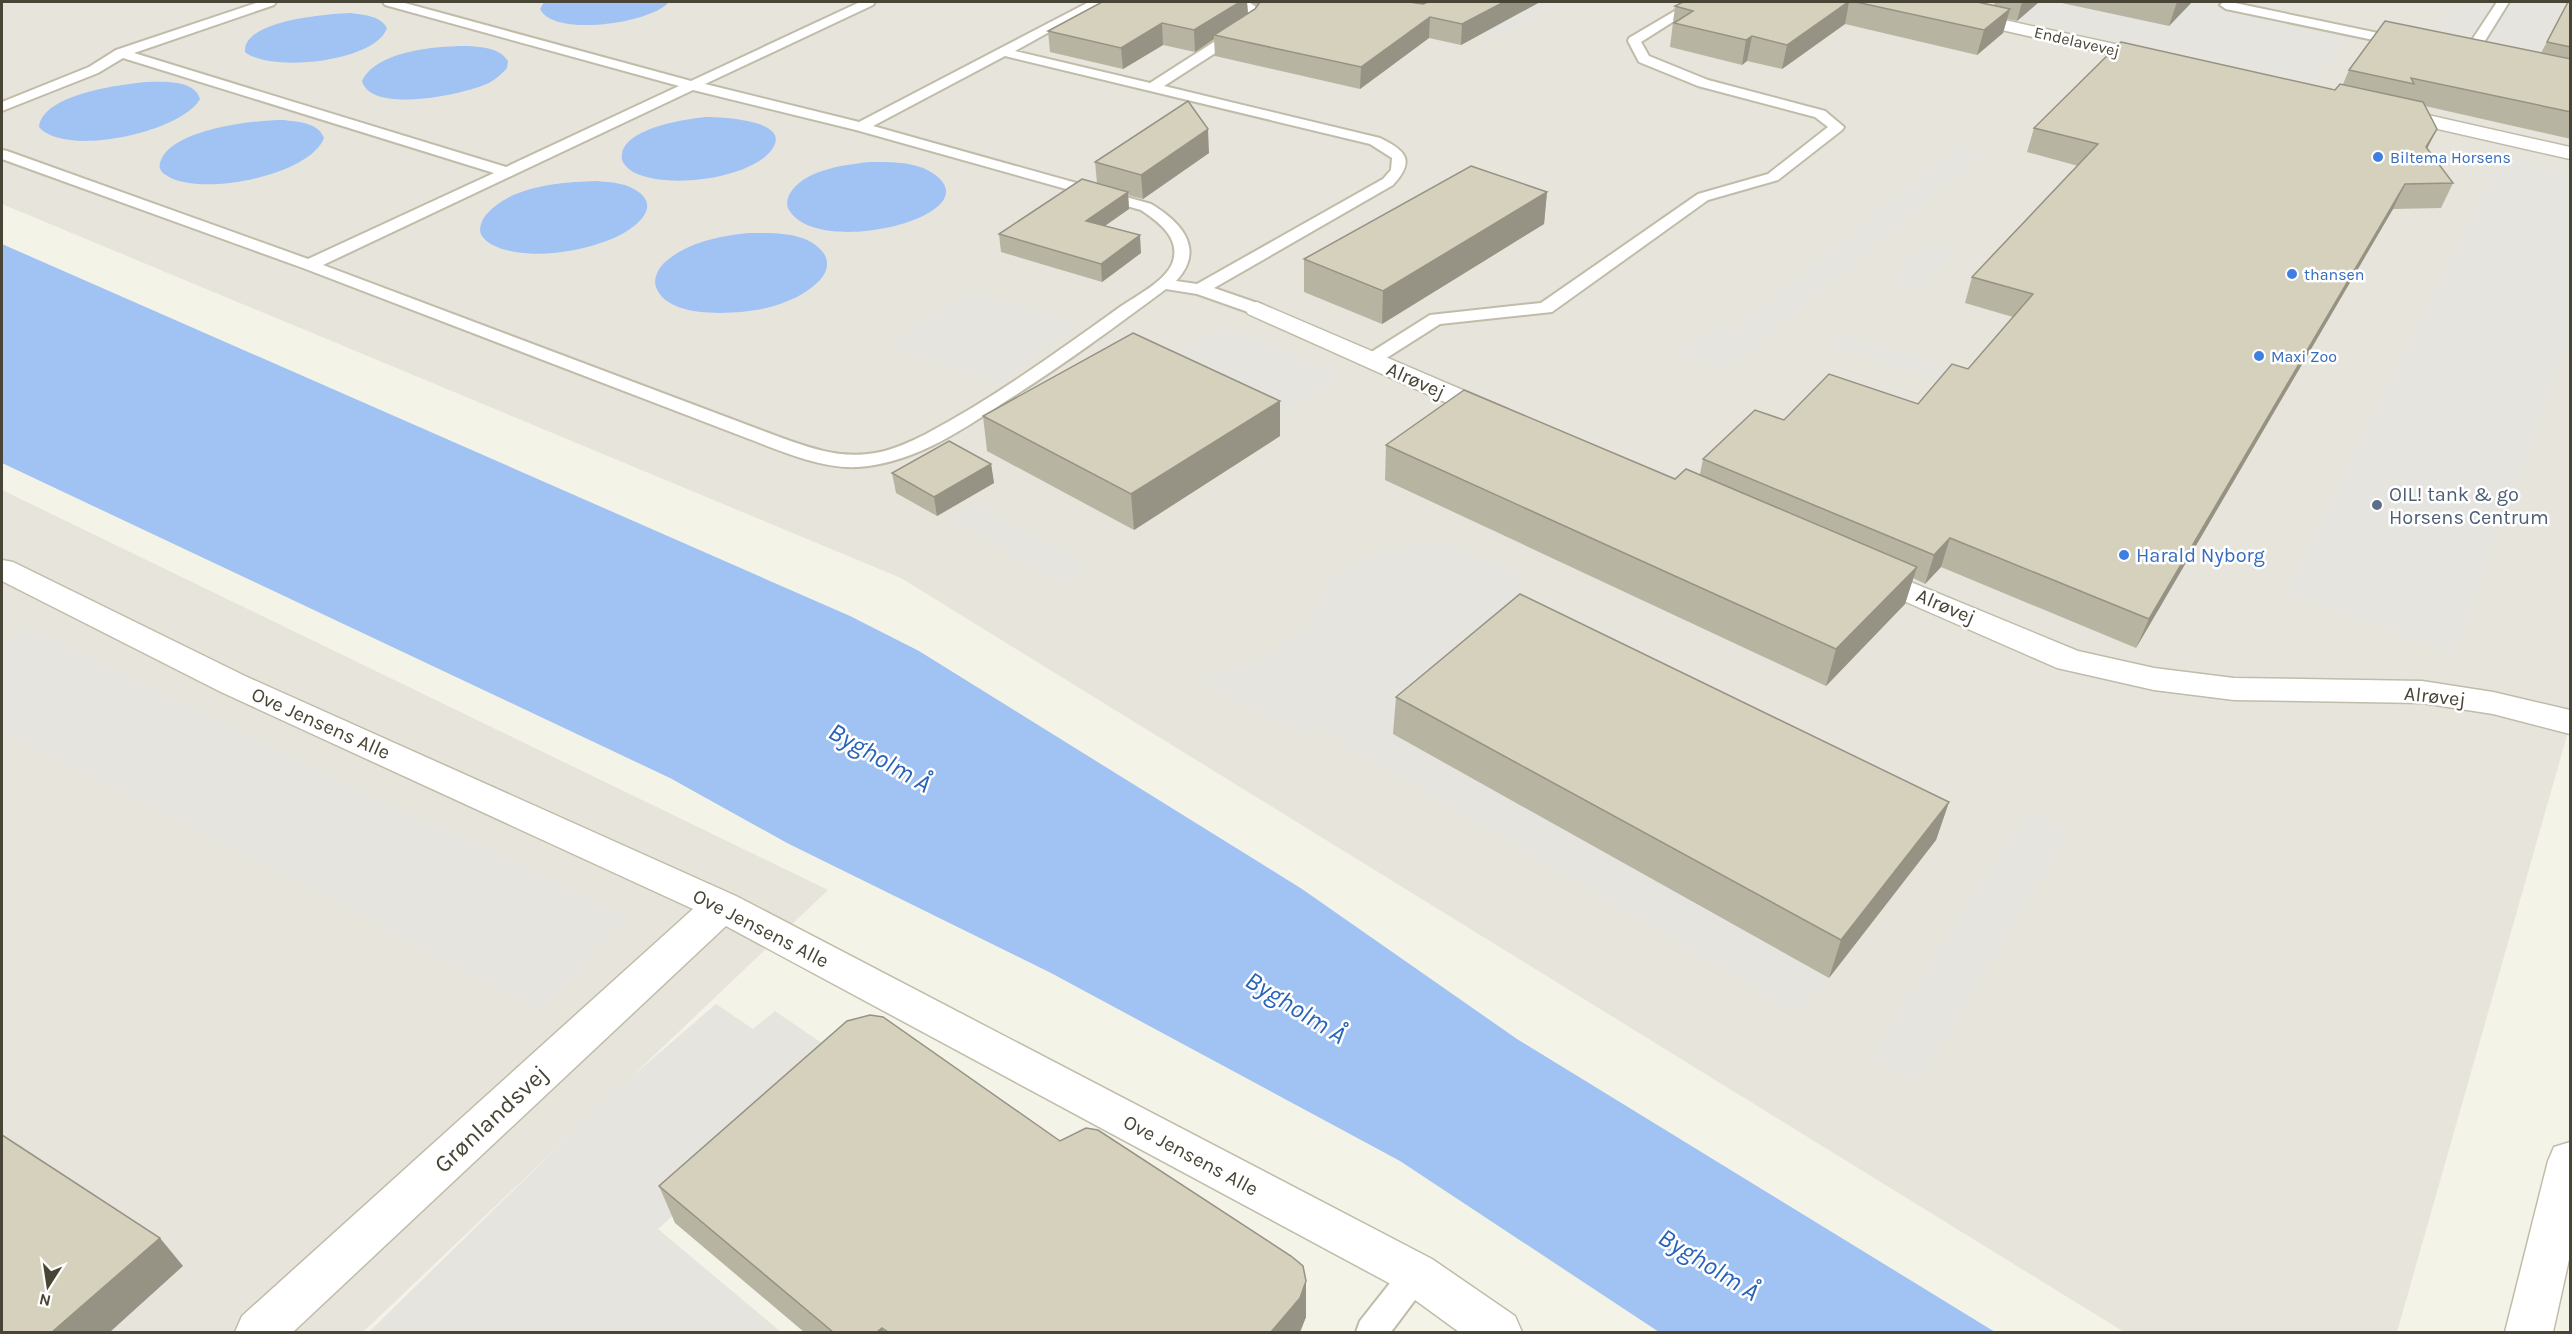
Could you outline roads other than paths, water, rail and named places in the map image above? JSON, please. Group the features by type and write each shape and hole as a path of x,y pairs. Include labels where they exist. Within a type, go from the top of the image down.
{"street":[{"name":"Endelavevej","path":"1900,2 1981,14 2170,62"},
{"path":"2367,107 2571,153"},
{"name":"Alrøvej","path":"1257,309 1526,427"},
{"name":"Alrøvej","path":"1839,560 2069,660 2154,680 2234,689 2422,692 2493,704 2571,722"},
{"name":"Ove Jensens Alle","path":"2,568 233,684 722,906 1416,1274 1498,1332"},
{"name":"Grønlandsvej","path":"259,1332 722,906"},
{"path":"2529,1332 2569,1171"}],"lane":[{"path":"2,107 16,99 107,65 121,53 270,2"},
{"path":"2,154 309,265 751,433 813,453 855,461 893,456 942,434 1035,375 1163,284 1178,267 1183,250 1175,230 1158,213 1146,207 861,127 691,85 389,2"},
{"path":"309,265 869,2"},
{"path":"861,127 1097,2"},
{"path":"1152,88 1250,25 1258,13 1243,3 1236,2"},
{"path":"1371,360 1436,319 1546,308 1703,197 1773,177 1837,127 1820,114 1703,83 1644,59 1634,41 1698,2"},
{"path":"2456,54 2476,54 2503,2"},
{"path":"2225,7 2410,44"},
{"path":"1004,52 1375,141 1391,149 1400,157 1398,171 1388,182 1200,289"},
{"path":"121,53 507,172"},
{"path":"1163,284 1200,289 1257,309"},
{"path":"1372,1332 1416,1274"}],"water":[{"path":"544,2 669,2 659,10 644,16 624,21 582,25 549,18 540,9"},
{"path":"350,13 376,18 387,28 379,40 364,49 321,61 276,62 245,52 248,41 271,26 306,17"},
{"path":"468,46 500,53 508,61 507,68 492,81 477,87 420,99 382,97 369,91 362,81 381,62 394,56 425,49"},
{"path":"145,82 184,85 197,93 200,99 189,111 171,122 148,131 122,137 73,140 53,136 39,127 44,116 54,106 67,99 101,89"},
{"path":"706,117 740,120 766,127 774,133 776,142 769,153 742,170 704,179 684,181 647,177 633,172 623,162 622,154 626,145 645,131 671,123"},
{"path":"283,120 312,126 324,138 314,151 298,163 276,172 251,179 202,184 181,182 164,174 160,169 161,160 169,149 198,134 235,124"},
{"path":"869,162 906,164 924,168 939,178 946,193 938,207 918,218 891,227 860,232 830,231 805,224 789,210 787,202 790,194 800,182 828,169"},
{"path":"596,181 625,185 640,193 646,200 645,215 632,228 616,237 575,250 551,253 539,254 502,249 493,245 481,234 481,226 486,215 508,198 552,185"},
{"path":"749,233 788,234 815,244 825,255 827,267 824,275 803,294 762,309 728,313 691,311 663,298 655,284 656,277 662,265 673,256 704,241"},
{"name":"Bygholm Å","path":"2,244 850,616 919,651 1302,889 1517,1039 1995,1332 1659,1332 1400,1161 1051,973 787,843 670,778 2,463"}],"place":[{"name":"Biltema Horsens","path":"2378,157"},
{"name":"thansen","path":"2292,274"},
{"name":"Maxi Zoo","path":"2259,356"},
{"name":"OIL! tank & go Horsens Centrum","path":"2377,505"},
{"name":"Harald Nyborg","path":"2124,555"}]}
